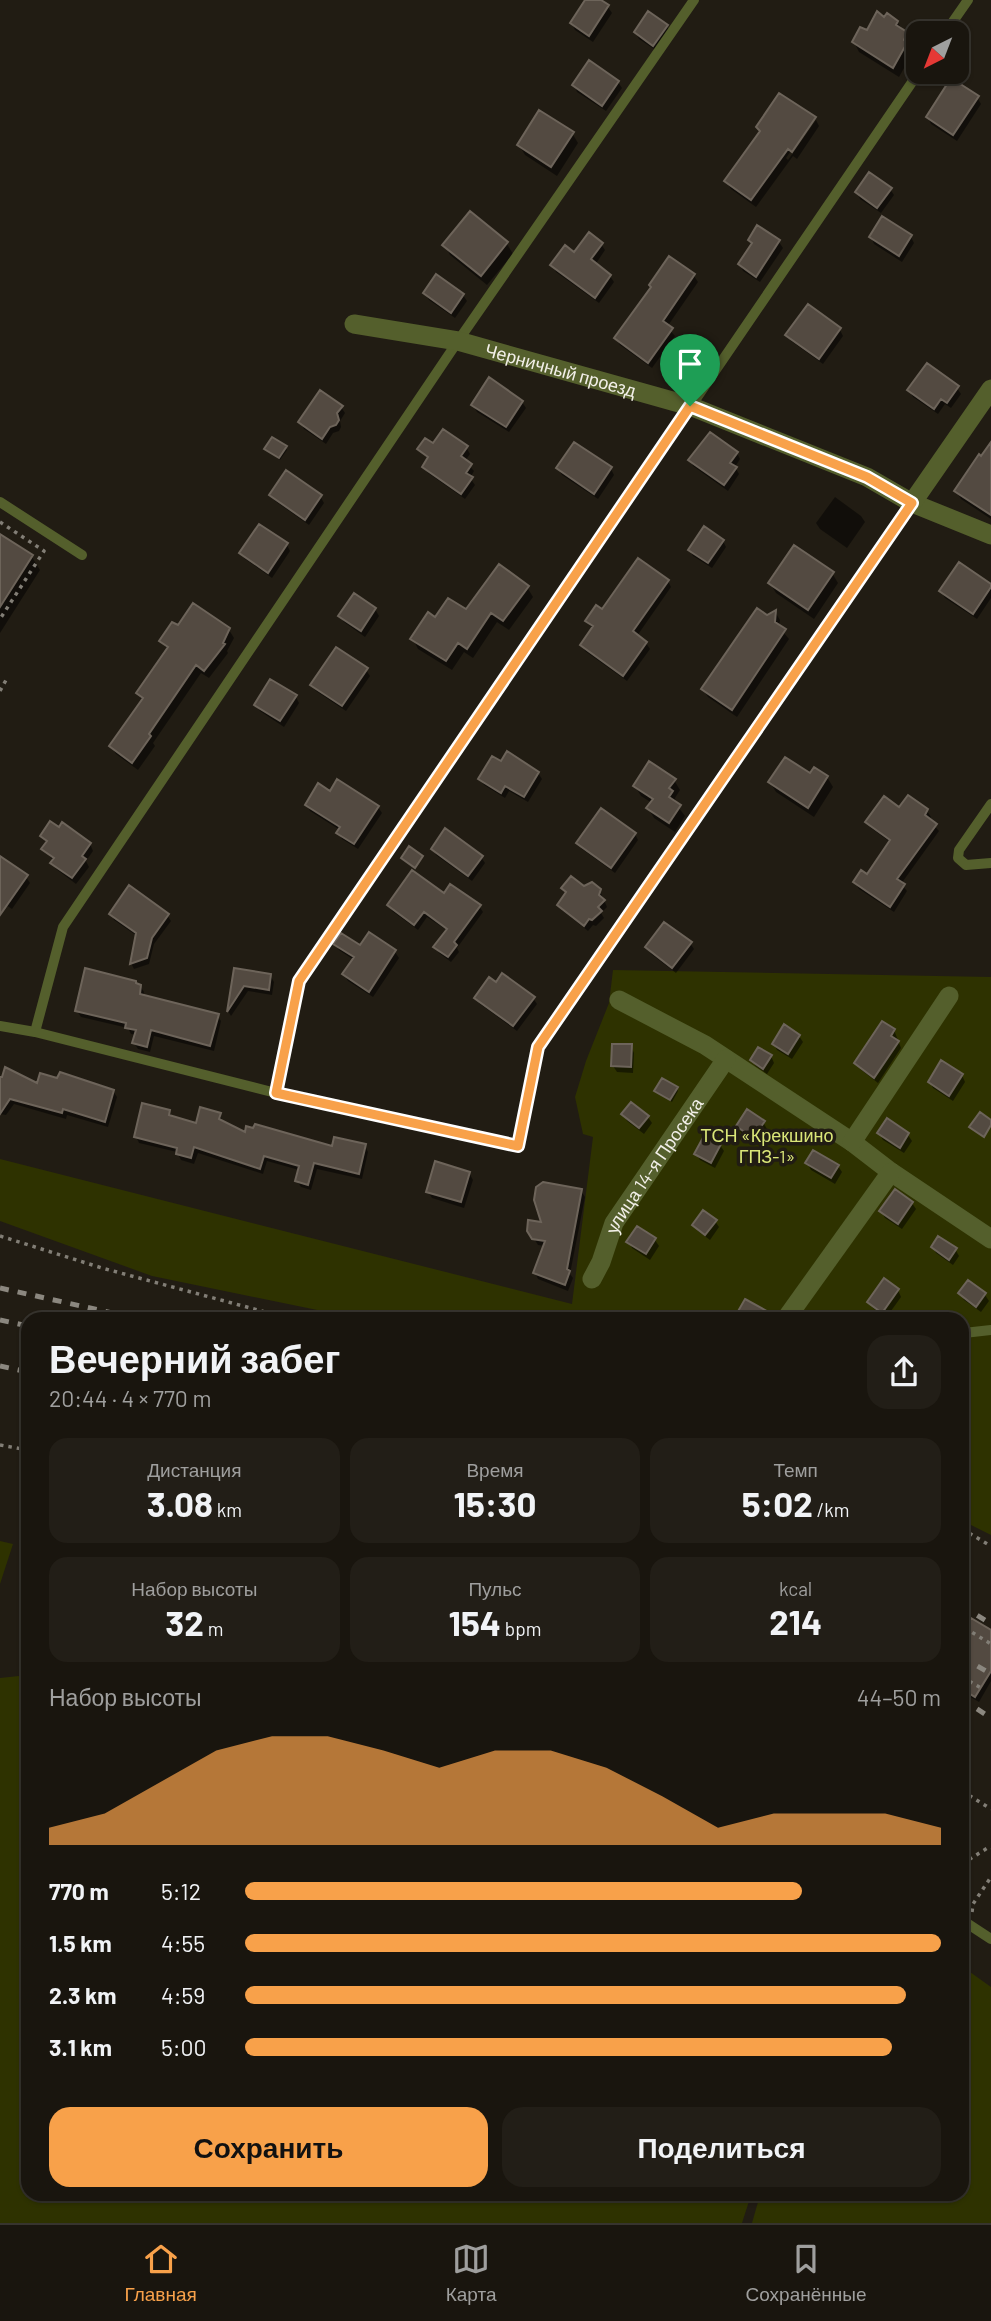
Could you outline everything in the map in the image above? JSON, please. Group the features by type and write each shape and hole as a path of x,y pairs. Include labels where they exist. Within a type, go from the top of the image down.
{"street":[{"name":"Черничный проезд","path":"354,324 458,341 690,406 867,477 912,503 991,536"},
{"path":"912,503 991,389"},
{"path":"852,1142 949,996"},
{"path":"619,1000 705,1045 852,1142 891,1172 991,1239"},
{"name":"улица 14-я Просека","path":"592,1279 601,1262 614,1223 726,1059"},
{"path":"791,1312 891,1172"}],"lane":[{"path":"35,1032 63,927 458,341 694,0"},
{"path":"953,21 968,0"},
{"path":"276,1093 299,981 911,84"},
{"path":"0,502 82,555"},
{"path":"0,1026 35,1032 276,1093 518,1146 538,1047 912,503"},
{"path":"991,804 959,850 958,858 966,865 991,863"},
{"path":"969,1332 991,1330"},
{"path":"969,1920 991,1939"}],"path":[{"path":"0,522 44,551 0,619"},
{"path":"0,691 6,680"},
{"path":"0,1237 265,1312"},
{"path":"0,1444 21,1448"},
{"path":"969,1533 991,1546"},
{"path":"969,1630 991,1644"},
{"path":"969,1681 981,1688"},
{"path":"969,1795 991,1809"},
{"path":"969,1860 991,1848"},
{"path":"969,1913 991,1877"}],"green space":[{"name":"ТСН «Крекшино ГПЗ-1»","path":"613,970 991,977 991,1535 969,1524 969,1312 327,1312 152,1276 0,1221 0,1159 572,1304 593,1137 583,1134 575,1097 609,1003"},
{"path":"0,1541 13,1544 0,1584"},
{"path":"21,1676 21,2201 749,2201 742,2223 0,2223 0,1678"},
{"path":"969,1971 991,1987 991,2223 752,2223 758,2201 969,2201"}],"building":[{"path":"585,0 601,0 609,5 589,36 570,23"},
{"path":"648,11 668,25 653,46 634,32"},
{"path":"877,11 884,17 887,13 898,21 896,25 906,31 906,45 893,68 852,42 860,27 867,30"},
{"path":"589,60 619,81 602,106 572,85"},
{"path":"947,84 960,84 979,96 953,135 926,117"},
{"path":"779,93 816,117 792,152 788,149 751,200 724,181 760,131 756,127"},
{"path":"539,110 574,132 551,167 517,145"},
{"path":"869,172 892,188 877,208 855,192"},
{"path":"470,211 508,242 481,276 442,245"},
{"path":"882,216 912,235 899,256 869,237"},
{"path":"757,225 780,240 756,277 738,264 752,243 748,240"},
{"path":"589,232 603,243 591,259 611,275 595,298 550,265 565,245 574,252"},
{"path":"669,256 695,274 663,321 673,328 648,363 614,338 651,287 649,285"},
{"path":"436,274 464,294 451,313 423,293"},
{"path":"808,304 841,328 819,359 785,335"},
{"path":"927,363 959,386 947,403 941,399 934,409 907,390"},
{"path":"489,377 523,401 506,427 471,405"},
{"path":"320,390 343,406 337,413 339,420 336,425 330,427 322,439 298,422"},
{"path":"443,429 468,446 461,456 472,464 466,473 473,477 461,494 422,467 428,457 417,449 425,438 433,443"},
{"path":"710,432 738,452 730,463 737,467 724,485 688,460"},
{"path":"272,437 287,446 279,458 264,449"},
{"path":"574,442 612,467 594,494 556,468"},
{"path":"991,442 991,515 954,491 979,454 981,456"},
{"path":"286,470 322,495 305,520 269,495"},
{"path":"259,524 288,543 268,573 239,553"},
{"path":"704,526 724,540 708,563 688,550"},
{"path":"0,534 33,555 0,607"},
{"path":"794,545 834,572 808,610 768,583"},
{"path":"638,558 669,580 633,631 647,642 623,676 580,645 593,626 585,621 596,605 602,609"},
{"path":"959,562 991,584 973,614 939,591"},
{"path":"499,564 529,586 503,621 491,613 467,649 458,643 446,661 410,639 428,612 435,617 448,598 466,609"},
{"path":"354,593 376,608 361,631 338,616"},
{"path":"193,603 230,628 223,643 225,644 204,671 196,665 132,763 109,746 143,698 136,693 168,647 159,641 172,622 178,625"},
{"path":"757,608 767,615 776,610 775,622 786,629 732,710 701,689"},
{"path":"336,647 368,668 342,706 310,685"},
{"path":"270,679 297,695 280,721 254,705"},
{"path":"507,751 539,772 524,797 505,786 501,793 478,779 492,756 501,761"},
{"path":"785,757 810,773 814,767 828,776 808,808 768,782"},
{"path":"649,761 676,779 669,788 673,791 669,797 681,805 669,823 646,808 653,799 633,786"},
{"path":"337,779 379,806 354,844 336,833 340,827 305,805 318,783 330,791"},
{"path":"908,795 928,809 925,815 937,824 897,879 905,884 890,907 853,882 861,870 867,874 890,840 865,822 884,796 899,807"},
{"path":"601,808 636,833 611,868 576,843"},
{"path":"50,821 59,827 62,822 91,843 82,856 86,859 72,878 50,863 54,858 41,849 47,841 40,836"},
{"path":"445,828 483,856 468,876 431,849"},
{"path":"409,846 423,856 415,868 401,858"},
{"path":"0,856 28,875 0,915"},
{"path":"412,870 444,893 450,884 481,905 454,942 457,945 448,957 433,947 447,929 424,912 414,925 387,905"},
{"path":"571,876 584,886 592,882 601,889 599,895 605,900 598,907 602,911 592,920 589,919 584,926 557,905 566,892 561,888"},
{"path":"129,885 169,914 152,938 147,958 130,964 136,933 109,914"},
{"path":"664,922 692,942 672,968 645,947"},
{"path":"369,932 396,950 369,992 342,974 354,957 333,944 341,933 360,945"},
{"path":"85,968 136,981 141,985 140,994 219,1014 210,1046 151,1030 147,1047 132,1043 136,1030 125,1028 126,1023 75,1011"},
{"path":"234,968 271,974 269,990 244,986 227,1012"},
{"path":"502,973 535,997 513,1026 474,998 489,977 496,982"},
{"path":"882,1021 895,1029 891,1036 899,1041 874,1078 854,1063"},
{"path":"784,1024 800,1035 788,1054 772,1044"},
{"path":"612,1044 632,1044 631,1067 611,1066"},
{"path":"758,1047 772,1055 763,1069 750,1060"},
{"path":"941,1060 963,1074 949,1096 928,1082"},
{"path":"5,1067 37,1083 40,1073 57,1078 60,1072 114,1090 105,1122 63,1109 62,1113 10,1099 0,1114 0,1077"},
{"path":"662,1078 678,1087 670,1100 654,1091"},
{"path":"631,1102 649,1116 639,1128 621,1114"},
{"path":"142,1103 170,1110 169,1115 196,1123 200,1107 221,1113 219,1119 245,1132 246,1126 253,1128 255,1124 332,1146 334,1137 366,1144 359,1174 314,1163 308,1185 295,1181 299,1166 264,1156 260,1169 194,1147 191,1158 176,1154 177,1148 134,1137"},
{"path":"747,1109 765,1121 753,1138 736,1126"},
{"path":"980,1112 991,1120 984,1137 969,1127"},
{"path":"887,1118 909,1133 900,1148 877,1133"},
{"path":"705,1134 721,1144 711,1163 694,1154"},
{"path":"813,1150 839,1165 831,1178 805,1163"},
{"path":"435,1161 470,1172 461,1202 426,1192"},
{"path":"543,1182 582,1189 567,1269 570,1271 565,1285 533,1273 545,1241 532,1239 527,1231 528,1220 541,1222 534,1200 536,1187"},
{"path":"895,1189 913,1202 898,1224 879,1211"},
{"path":"703,1210 717,1220 705,1235 692,1225"},
{"path":"637,1226 656,1238 646,1254 626,1242"},
{"path":"938,1236 957,1248 949,1260 931,1247"},
{"path":"884,1278 899,1289 883,1312 867,1302"},
{"path":"968,1280 986,1293 976,1307 958,1293"},
{"path":"745,1299 769,1312 738,1312"},
{"path":"971,1618 991,1630 991,1671 975,1697 969,1693"}],"railway":[{"path":"0,1288 108,1312"},
{"path":"0,1320 21,1324"},
{"path":"0,1366 21,1370"},
{"path":"969,1610 991,1624"},
{"path":"969,1661 991,1674"},
{"path":"969,1704 991,1718"}],"route":[{"path":"690,406 867,477 912,503 538,1047 518,1146 276,1093 299,981 690,406"}]}
